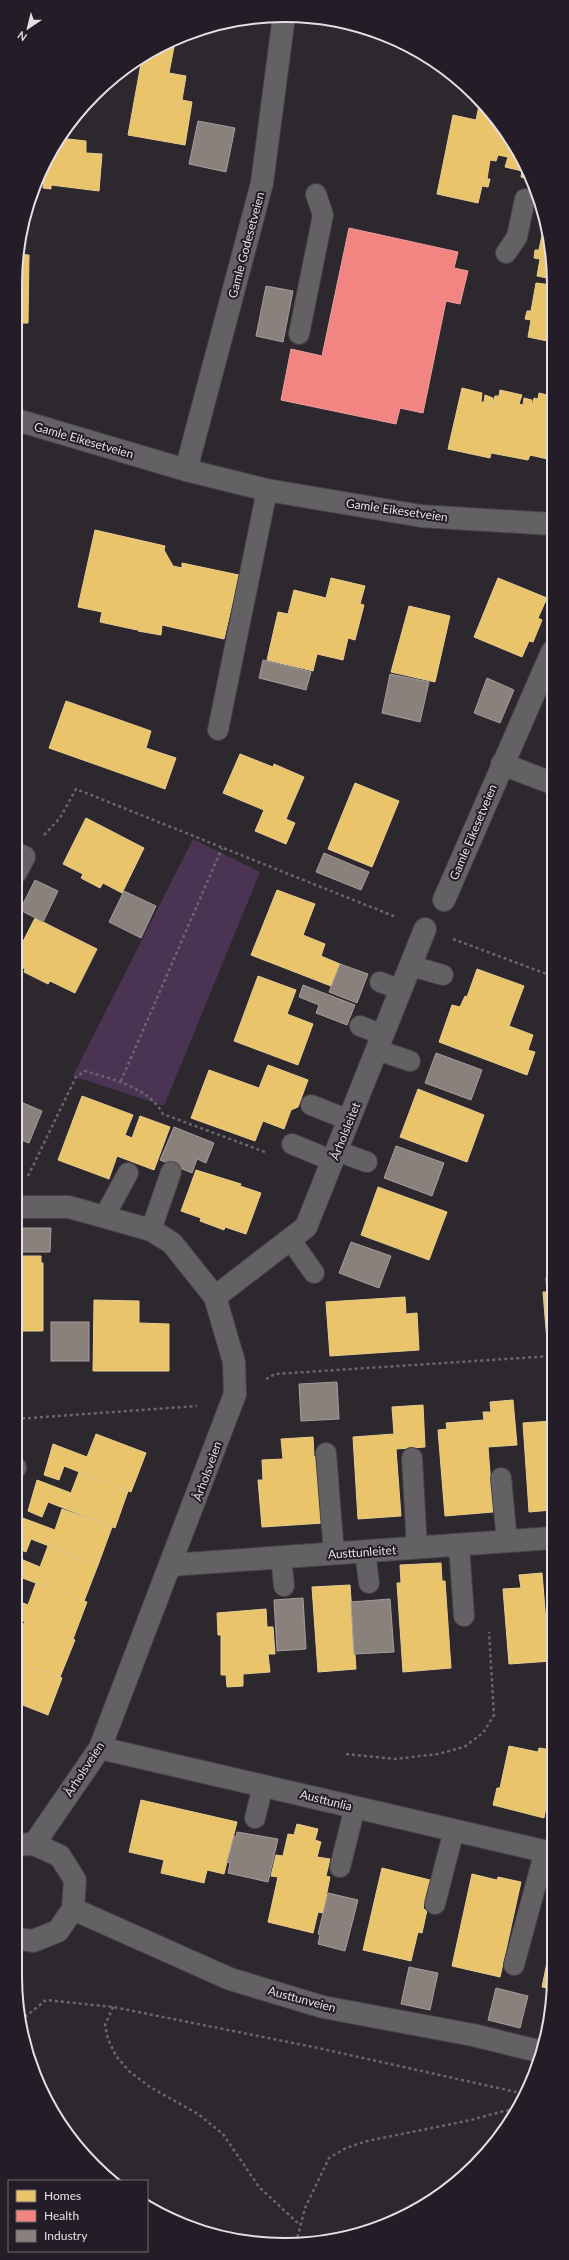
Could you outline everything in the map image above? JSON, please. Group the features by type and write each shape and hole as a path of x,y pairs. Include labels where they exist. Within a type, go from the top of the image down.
{"street":[{"name":"Gamle Godesetveien","path":"186,470 262,183 283,22"},
{"name":"Gamle Eikesetveien","path":"22,421 186,470 267,490 421,516 547,524"},
{"name":"Gamle Eikesetveien","path":"444,900 547,663"},
{"path":"502,764 547,781"},
{"name":"Årholsleitet","path":"215,1297 306,1227 425,929"},
{"name":"Årholsveien","path":"22,1207 69,1207 151,1230 172,1243 215,1297 234,1362 235,1394 172,1565 100,1748 25,1845"},
{"name":"Austtunleitet","path":"172,1565 547,1538"},
{"name":"Austtunlia","path":"100,1748 547,1852"},
{"path":"22,1939 33,1941 58,1931 73,1909 75,1880 60,1856 25,1845"},
{"name":"Austtunveien","path":"73,1909 230,1979 323,2007 473,2035 536,2050"}],"lane":[{"path":"299,334 323,215 316,194"},
{"path":"506,253 517,237 525,199"},
{"path":"218,730 267,490"},
{"path":"411,966 443,975"},
{"path":"380,982 401,990"},
{"path":"360,1026 380,1043 410,1061"},
{"path":"311,1105 349,1120"},
{"path":"292,1144 335,1156 368,1162"},
{"path":"104,1217 128,1172"},
{"path":"151,1230 171,1172"},
{"path":"290,1239 314,1273"},
{"path":"326,1452 334,1554"},
{"path":"412,1458 417,1548"},
{"path":"501,1478 507,1541"},
{"path":"459,1545 464,1616"},
{"path":"365,1552 369,1583"},
{"path":"281,1557 284,1586"},
{"path":"255,1818 263,1786"},
{"path":"340,1867 355,1807"},
{"path":"435,1904 454,1830"},
{"path":"514,1965 547,1855"}],"path":[{"path":"22,858 60,818 76,789 189,833 222,848 425,929 547,974"},
{"path":"121,1081 222,848"},
{"path":"27,1178 76,1077 85,1071 121,1081 158,1105 163,1114 268,1153"},
{"path":"22,1419 205,1406 235,1394 275,1374 547,1356"},
{"path":"346,1754 395,1759 438,1754 464,1747 483,1733 495,1712"},
{"path":"25,2017 46,2000 113,2006 318,2048 520,2093"},
{"path":"113,2006 105,2026 108,2039 116,2056 129,2071 150,2088 198,2114 223,2134 259,2187 300,2225"},
{"path":"297,2237 309,2196 329,2158 346,2148 367,2141 471,2120 510,2110"}],"shaded area":[{"path":"193,839 260,872 164,1106 73,1076"}],"building: Homes":[{"path":"174,47 169,73 186,76 182,100 192,102 185,145 128,135 141,65"},
{"path":"479,108 503,139 521,171 505,167 508,157 498,155 496,161 490,160 487,179 490,179 488,187 482,186 478,203 437,194 453,115 476,120"},
{"path":"66,139 86,141 86,153 102,154 99,191 51,185 51,189 43,188 44,180 49,168"},
{"path":"542,234 547,278 537,276 540,259 534,258 535,250 539,250"},
{"path":"24,255 29,255 28,323 22,323"},
{"path":"536,283 547,284 547,341 528,337 531,320 525,319 527,311 531,311"},
{"path":"462,388 482,393 481,402 484,402 485,395 493,398 492,405 495,396 499,396 500,390 522,395 519,404 523,405 524,398 532,400 532,407 534,398 538,399 539,393 547,395 547,459 530,455 528,460 491,453 490,458 448,449"},
{"path":"95,530 165,546 164,550 173,566 182,568 182,563 239,575 224,639 162,625 161,635 138,631 140,620 137,630 100,622 102,612 78,607"},
{"path":"331,578 365,586 360,604 364,605 355,640 348,638 343,660 317,654 313,671 267,660 278,612 288,614 294,590 326,598"},
{"path":"498,578 547,598 538,618 542,620 533,642 529,641 522,657 474,637"},
{"path":"409,606 450,616 435,682 391,672"},
{"path":"66,701 151,731 146,748 176,758 165,789 49,748"},
{"path":"240,754 273,767 274,764 304,777 286,819 295,823 286,844 255,831 264,810 223,793"},
{"path":"355,783 399,801 372,867 328,849"},
{"path":"86,818 144,848 122,893 103,883 100,888 81,878 83,874 63,864"},
{"path":"277,890 315,904 303,935 325,944 321,956 340,964 331,986 251,955"},
{"path":"35,918 97,949 75,993 50,981 48,984 24,972 25,969 22,967 22,943"},
{"path":"477,969 524,986 509,1026 533,1035 528,1050 535,1052 527,1075 439,1042 452,1005 460,1007 465,996 467,997"},
{"path":"258,976 296,990 287,1014 313,1024 298,1065 234,1041"},
{"path":"268,1065 308,1080 298,1107 291,1110 284,1129 263,1121 255,1141 191,1118 209,1070 259,1088"},
{"path":"418,1089 484,1115 467,1162 400,1137"},
{"path":"82,1096 133,1115 125,1135 132,1138 140,1116 170,1127 154,1170 117,1156 109,1179 58,1160"},
{"path":"196,1170 241,1184 240,1186 261,1193 246,1234 225,1227 224,1230 200,1221 201,1218 181,1211"},
{"path":"378,1187 447,1212 429,1260 361,1235"},
{"path":"22,1256 41,1256 41,1263 43,1263 43,1331 22,1331"},
{"path":"543,1292 547,1292 547,1341"},
{"path":"405,1297 406,1314 417,1313 419,1350 330,1356 326,1302"},
{"path":"94,1300 139,1301 139,1323 169,1324 169,1371 93,1371"},
{"path":"513,1400 517,1445 488,1447 493,1512 445,1516 438,1430 447,1429 446,1423 484,1420 483,1412 491,1412 490,1402"},
{"path":"423,1405 425,1447 396,1449 401,1516 358,1519 353,1437 394,1434 392,1407"},
{"path":"547,1421 547,1510 529,1512 523,1423"},
{"path":"96,1434 146,1453 131,1492 64,1466 59,1480 44,1475 53,1444 87,1457"},
{"path":"313,1437 314,1457 320,1456 324,1523 262,1527 258,1480 263,1480 262,1460 283,1459 281,1439"},
{"path":"79,1472 128,1491 115,1528 48,1502 42,1517 28,1511 37,1480 71,1493"},
{"path":"62,1509 112,1527 98,1565 31,1539 26,1552 22,1550 22,1518 55,1530"},
{"path":"48,1546 98,1565 84,1601 22,1578 22,1560 40,1567"},
{"path":"441,1563 442,1581 445,1581 451,1668 403,1672 397,1583 401,1583 400,1565"},
{"path":"542,1573 547,1634 547,1661 509,1664 503,1589 521,1588 519,1575"},
{"path":"36,1583 87,1602 73,1639 22,1621 22,1602 28,1605"},
{"path":"350,1585 356,1669 318,1672 312,1587"},
{"path":"266,1609 267,1627 273,1627 275,1654 268,1654 270,1672 243,1674 243,1686 227,1687 226,1675 221,1675 221,1635 218,1635 217,1613"},
{"path":"25,1621 75,1640 60,1677 22,1663 22,1627"},
{"path":"22,1664 62,1678 48,1715 22,1705"},
{"path":"509,1746 538,1752 539,1748 547,1749 547,1802 544,1818 493,1805 497,1788 500,1788"},
{"path":"141,1800 237,1822 224,1874 207,1870 204,1883 161,1873 164,1860 129,1852"},
{"path":"297,1824 318,1829 315,1840 321,1842 317,1857 330,1859 326,1876 330,1877 323,1913 318,1912 313,1933 268,1922 278,1877 271,1876 276,1855 283,1856 288,1834 294,1835"},
{"path":"382,1868 430,1880 423,1909 427,1910 422,1933 418,1932 411,1961 363,1950"},
{"path":"472,1874 497,1880 498,1877 521,1882 500,1977 452,1966"},
{"path":"547,1962 546,1988 542,1987"}],"building: Health":[{"path":"349,228 458,252 454,268 468,271 460,304 446,301 423,413 400,408 396,424 281,400 291,349 322,356"}],"building: Industry":[{"path":"198,121 235,128 226,172 189,164"},
{"path":"266,286 293,291 283,342 256,336"},
{"path":"263,660 311,672 306,690 259,678"},
{"path":"390,674 429,682 420,722 382,713"},
{"path":"487,678 514,690 500,723 474,713"},
{"path":"324,853 369,872 361,890 316,872"},
{"path":"35,880 58,891 43,922 22,911 22,906"},
{"path":"124,891 156,906 141,938 109,922"},
{"path":"340,964 368,974 357,1003 329,992"},
{"path":"303,985 355,1005 347,1025 316,1013 319,1005 299,997"},
{"path":"436,1053 482,1070 471,1100 425,1083"},
{"path":"22,1103 42,1111 29,1143 22,1140"},
{"path":"174,1127 214,1143 206,1163 197,1159 192,1173 160,1160"},
{"path":"396,1146 444,1163 432,1196 384,1178"},
{"path":"22,1228 51,1228 50,1252 22,1252"},
{"path":"351,1242 391,1256 379,1288 339,1273"},
{"path":"51,1322 89,1322 89,1361 51,1361"},
{"path":"337,1382 339,1419 301,1421 299,1384"},
{"path":"303,1598 306,1649 277,1651 274,1600"},
{"path":"390,1599 394,1652 354,1654 351,1602"},
{"path":"237,1832 278,1839 268,1882 228,1873 230,1863 227,1862 234,1836 236,1837"},
{"path":"328,1893 358,1900 345,1951 318,1944 320,1935 318,1934"},
{"path":"409,1967 438,1973 430,2010 401,2004"},
{"path":"496,1988 528,1996 520,2028 488,2020"}]}
